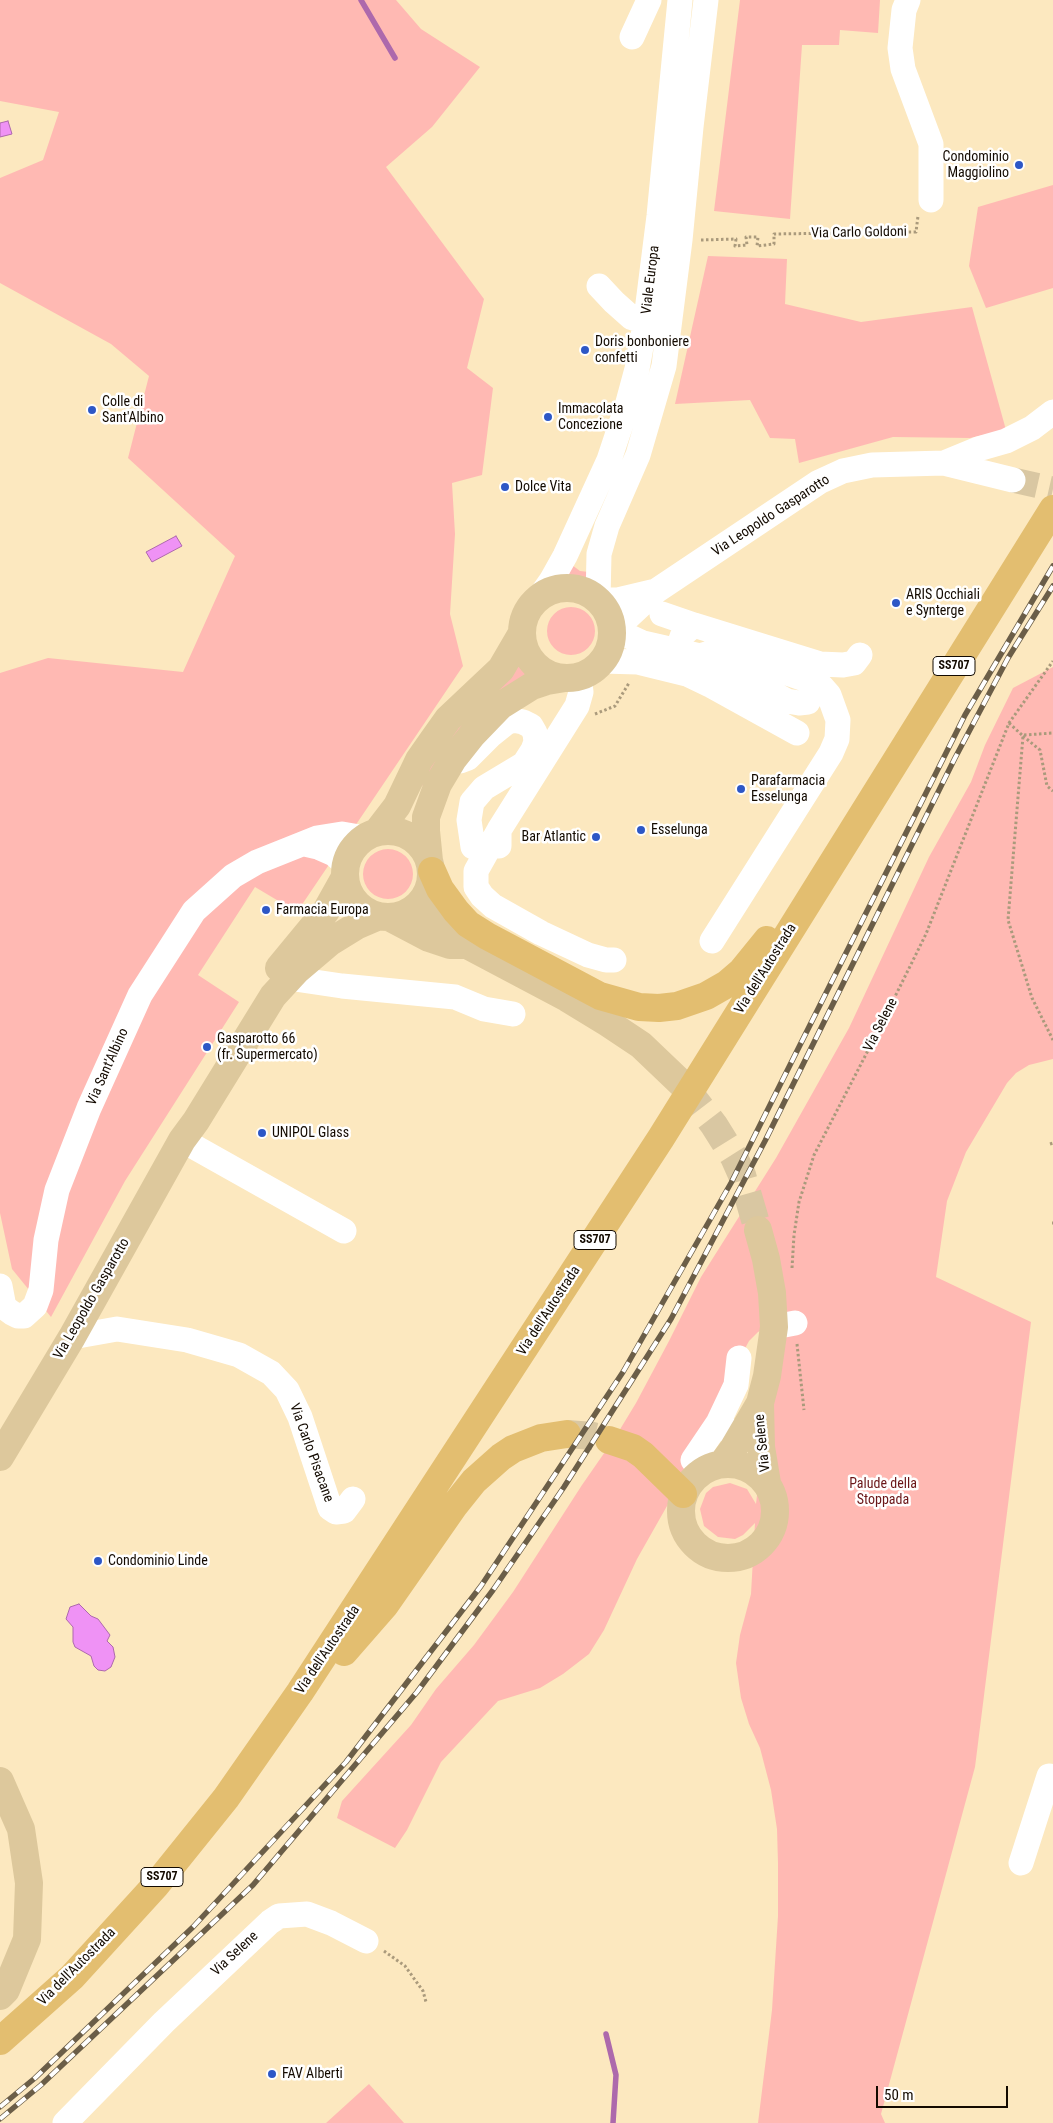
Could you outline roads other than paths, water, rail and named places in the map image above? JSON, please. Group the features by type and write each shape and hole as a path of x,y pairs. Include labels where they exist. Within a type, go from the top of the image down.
{"highway":[{"name":"Via dell'Autostrada","path":"0,2041 72,1977 156,1885 226,1798 300,1692 662,1138 881,782 1053,509"},
{"path":"431,866 440,889 456,911 468,924 487,936 600,996 638,1007 659,1008 677,1006 706,996 727,984 741,972 772,933 844,819 856,804 881,782"},
{"path":"300,1692 345,1650 374,1618 406,1577 454,1506 485,1471 501,1457 526,1442 567,1434"},
{"path":"609,1440 622,1443 643,1454 683,1494"}],"main road":[{"name":"Via Leopoldo Gasparotto","path":"182,1140 183,1128 232,1038 283,962 326,911 345,871 350,854 371,835 397,806 420,760 448,719 501,669 522,633 524,620 530,608 539,598 550,592 568,589 587,593 598,600"},
{"path":"598,600 610,622 612,635"},
{"path":"522,633 527,653 540,669 552,675 572,677"},
{"name":"Via Leopoldo Gasparotto","path":"602,661 612,635"},
{"path":"602,661 592,670 572,677 546,680 532,686 500,706 472,735 453,759 438,784 426,818 431,866 430,885 425,897 443,926 451,935 568,998 641,1045 684,1086"},
{"path":"371,835 390,831 403,834 414,840 423,849 431,866"},
{"path":"345,871 348,891 355,902 365,911 450,945 466,944"},
{"name":"Via Leopoldo Gasparotto","path":"0,1456 72,1336 182,1140 196,1121 261,1015 288,978 310,957 342,934 384,917 405,915 416,908 425,897"},
{"name":"Via Selene","path":"758,1230 766,1258 772,1293 784,1325 760,1403 761,1447 767,1483"},
{"name":"Via Selene","path":"722,1464 728,1431 760,1403"},
{"name":"Via Selene","path":"722,1464 744,1466 757,1472 767,1483 774,1496 776,1511 774,1526 767,1539 756,1549 743,1556 729,1558 714,1556 701,1550 690,1539 680,1516 683,1494 690,1482 701,1471 722,1464"},
{"path":"0,1781 21,1829 30,1883 27,1939 6,1990 0,1996"}],"street":[{"path":"632,37 649,0"},
{"name":"Viale Europa","path":"539,598 566,556 615,446 637,369 646,320 670,109 680,0"},
{"name":"Viale Europa","path":"598,600 599,554 603,538 638,455 660,385 672,314 706,0"},
{"path":"908,0 904,10 901,55 903,69 931,144 931,200"},
{"path":"600,286 632,318 646,320"},
{"path":"944,463 978,449 1006,441 1032,428 1053,412"},
{"name":"Via Leopoldo Gasparotto","path":"612,635 627,618 659,602 819,482 843,471 872,465 944,463 1012,480"},
{"name":"Via Leopoldo Gasparotto","path":"598,600 659,602"},
{"path":"659,602 694,624 820,664 843,665 854,662 860,656"},
{"path":"686,674 683,634 694,624"},
{"path":"612,635 628,636 643,643 686,674"},
{"path":"612,635 641,651 706,670 802,719"},
{"path":"686,674 713,652 729,653 810,681 822,687 829,695 836,711 839,725 837,739 831,753 712,941"},
{"path":"602,661 638,662 686,674 802,719"},
{"path":"686,674 717,663 787,701 799,703 802,719"},
{"path":"572,677 581,692 577,706 488,841 475,876 476,887 484,899 522,922 566,945 599,959 614,960"},
{"path":"453,759 460,761 468,758 491,735 513,720 531,726 535,733 533,750 524,764 492,782 476,796 470,808 470,820 488,841"},
{"name":"Via Sant'Albino","path":"0,1286 4,1307 12,1313 24,1316 35,1306 41,1290 46,1240 57,1190 89,1108 140,995 194,911 233,876 257,862 317,838 337,834 371,835"},
{"path":"305,844 318,846 334,854 345,871"},
{"path":"310,957 314,972 329,984"},
{"path":"288,978 329,984 455,996 484,1009 513,1014"},
{"path":"182,1140 344,1231"},
{"name":"Via Carlo Pisacane","path":"72,1336 117,1329 187,1340 239,1355 263,1368 271,1373 287,1390 300,1417 330,1508 336,1512 344,1511 353,1499"},
{"path":"693,1460 728,1431 739,1358"},
{"path":"1021,1863 1049,1776 1053,1777"},
{"name":"Via Selene","path":"65,2123 164,2022 270,1922 279,1916 307,1914 331,1922 366,1941"}],"waterway":[{"path":"361,0 395,58"},
{"path":"606,2034 616,2075 613,2123"}],"tunnel":[{"path":"1013,480 1053,489"},
{"path":"684,1086 714,1125 734,1157 742,1175 758,1230"},
{"path":"567,1434 593,1436 609,1440"}],"railway":[{"path":"0,2107 35,2078 193,1927 346,1762 481,1586 623,1372 731,1183 965,715 1053,566"},
{"path":"0,2119 41,2085 253,1885 417,1692 493,1590 564,1487 671,1319 765,1141 955,758 1008,658 1053,586"}],"place":[{"name":"Condominio Maggiolino","path":"1019,165"},
{"name":"Doris bonboniere confetti","path":"585,350"},
{"name":"Colle di Sant'Albino","path":"92,410"},
{"name":"Immacolata Concezione","path":"548,417"},
{"name":"Dolce Vita","path":"505,487"},
{"name":"ARIS Occhiali e Synterge","path":"896,603"},
{"name":"Parafarmacia Esselunga","path":"741,789"},
{"name":"Esselunga","path":"641,830"},
{"name":"Bar Atlantic","path":"596,837"},
{"name":"Farmacia Europa","path":"266,910"},
{"name":"Gasparotto 66 (fr. Supermercato)","path":"207,1047"},
{"name":"UNIPOL Glass","path":"262,1133"},
{"name":"Condominio Linde","path":"98,1561"},
{"name":"FAV Alberti","path":"272,2074"}],"park label":[{"name":"Palude della Stoppada","path":"883,1492"}]}
